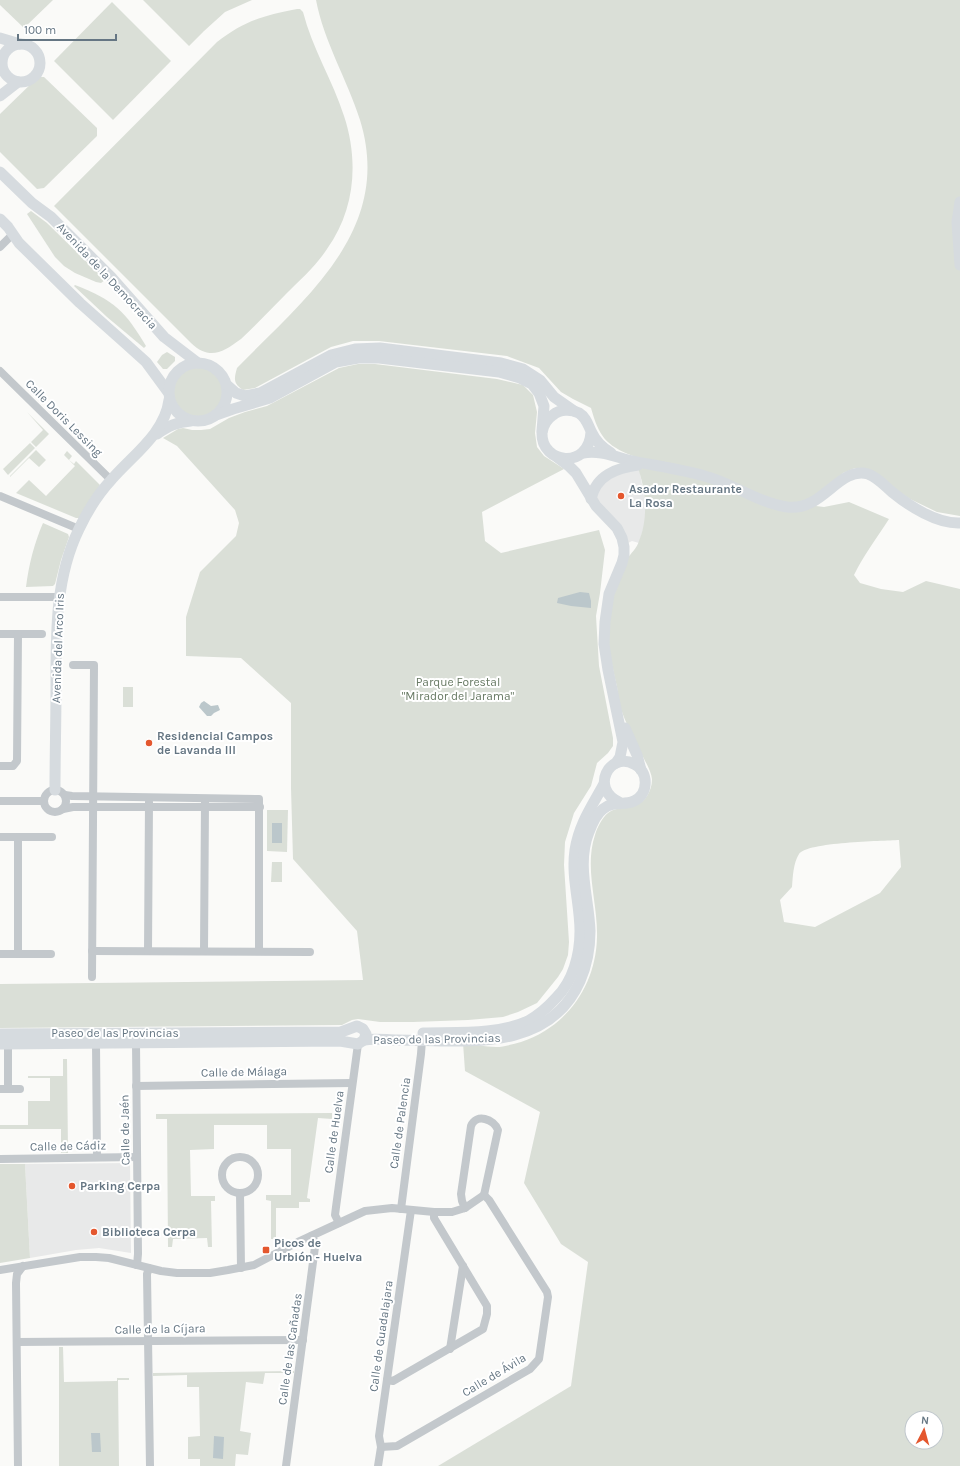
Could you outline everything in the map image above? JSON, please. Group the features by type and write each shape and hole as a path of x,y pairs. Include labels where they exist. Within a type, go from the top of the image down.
{"main road":[{"path":"0,38 33,48 40,58 39,71 30,80 25,82 12,80 7,76 1,64 0,47"},
{"path":"1,64 4,53 14,45 20,44"},
{"path":"0,96 18,82"},
{"name":"Avenida de la Democracia","path":"0,172 32,203 51,217 87,252 164,337 198,363"},
{"path":"960,202 957,222 960,265"},
{"path":"0,219 19,243 80,303 146,362 177,413 184,418 192,421 205,420 233,408 270,398 336,362 358,358 379,358 499,372 520,378 532,384 587,420 591,432 600,445 618,457"},
{"path":"168,396 170,382 174,374 180,368 189,364 207,364 215,368 221,374 227,385 236,393 246,396 260,393 332,355 355,349 380,348 512,366 523,369 540,380 544,392 542,431 544,444 547,449 573,469 584,484 591,499 617,528 622,538 624,547 622,563 609,594 604,644 623,742 622,749 616,763 607,772 604,778 604,784 608,795 619,802 628,803 635,801 644,790 646,783 645,776 636,765 630,762 616,763"},
{"path":"216,415 226,402 227,385"},
{"name":"Avenida del Arco Iris","path":"60,792 56,645 59,597 66,563 79,529 96,501 111,480 150,439 163,422 168,409 168,396"},
{"path":"542,431 544,425 551,416 562,411 574,411"},
{"name":"Avenida del Arco Iris","path":"150,439 173,424 192,421"},
{"path":"584,484 580,466 582,454 588,447 591,440 591,432"},
{"path":"557,457 569,459 582,454 599,452 676,468 711,478 770,502 789,507 798,507 814,502 850,474 863,473 873,476 905,502 927,514 945,521 960,523"},
{"path":"591,499 592,492 596,484 609,472 624,467 653,464"},
{"path":"616,708 637,755 641,770"},
{"name":"Paseo de las Provincias","path":"363,1029 378,1033 479,1032 528,1021 547,1008 561,994 571,976 576,960 580,931 574,867 575,848 587,812 604,784"},
{"name":"Paseo de las Provincias","path":"4,1044 358,1042 422,1040 479,1041 514,1036 530,1030 543,1023 562,1007 570,998 580,980 586,963 590,929 583,867 584,851 588,832 602,809 619,802"},
{"path":"357,1026 363,1029 366,1034 358,1042 348,1037 349,1030 352,1027 357,1026"},
{"name":"Paseo de las Provincias","path":"0,1034 341,1032 349,1030"}],"street":[{"path":"0,247 13,234"},
{"name":"Calle Doris Lessing","path":"0,371 111,480"},
{"path":"0,496 79,529"},
{"path":"0,597 59,597"},
{"path":"0,634 42,634"},
{"path":"0,766 13,766 17,761 18,634"},
{"name":"Avenida del Arco Iris","path":"73,665 94,665 92,977"},
{"path":"259,951 260,807 260,800 258,798 93,797 72,796 52,790 46,794 44,801 46,808 53,812 72,807 260,807"},
{"path":"60,792 67,802 64,809"},
{"path":"148,951 149,797"},
{"path":"204,798 204,951"},
{"path":"0,801 44,801"},
{"path":"0,837 52,837"},
{"path":"18,837 18,954"},
{"path":"92,951 310,952"},
{"path":"0,954 51,954"},
{"name":"Calle de Palencia","path":"401,1209 422,1040"},
{"name":"Calle de Huelva","path":"339,1223 335,1216 358,1042"},
{"name":"Calle de Jaén","path":"136,1043 137,1265"},
{"name":"Paseo de las Provincias","path":"4,1044 4,1089 20,1089"},
{"path":"96,1044 97,1157"},
{"name":"Calle de Málaga","path":"136,1086 352,1083"},
{"path":"2,1270 80,1257 109,1258 161,1271 210,1273 254,1265 311,1236 369,1210 401,1209 452,1212 465,1208 484,1195 498,1130 497,1127 489,1120 479,1118 475,1120 471,1126 461,1194 465,1208"},
{"name":"Calle de Cádiz","path":"0,1159 137,1157"},
{"path":"237,1157 249,1159 254,1163 258,1174 256,1185 240,1194 229,1190 222,1180 223,1168 231,1159 237,1157"},
{"path":"240,1194 241,1268"},
{"name":"Calle de Ávila","path":"381,1447 397,1446 530,1369 539,1360 548,1297 547,1292 489,1200 484,1195"},
{"name":"Calle de Guadalajara","path":"378,1466 381,1447 379,1436 411,1210"},
{"path":"387,1380 394,1381 483,1329 487,1314 487,1306 434,1218 434,1212"},
{"name":"Calle de las Cañadas","path":"286,1466 315,1247 315,1242 311,1236"},
{"path":"18,1466 16,1283 17,1274 23,1266"},
{"path":"450,1349 463,1266"},
{"path":"149,1268 147,1274 150,1466"},
{"path":"2,1270 11,1276 16,1283"},
{"name":"Calle de la Cíjara","path":"17,1342 303,1340"}],"shaded area":[{"path":"639,468 646,506 645,523 639,543 632,541 628,543 595,498 596,493 610,476"},
{"path":"580,592 589,593 591,608 557,603 558,598"},
{"path":"204,701 211,706 218,705 220,710 211,716 207,716 199,707"},
{"path":"272,823 282,823 282,843 272,843"},
{"path":"130,1163 131,1253 99,1248 76,1250 30,1258 25,1164"},
{"path":"91,1433 100,1433 101,1452 92,1452"},
{"path":"214,1436 224,1437 223,1459 213,1458"}],"green space":[{"path":"0,0 53,0 24,28 0,5"},
{"path":"143,0 252,0 225,12 189,46"},
{"path":"316,0 960,0 960,516 937,512 910,499 866,470 855,468 843,473 816,506 824,507 849,502 889,519 854,575 860,583 881,589 903,592 926,581 960,589 960,1466 438,1466 571,1386 588,1262 561,1244 524,1183 540,1112 465,1071 463,1043 488,1047 499,1047 521,1042 537,1035 552,1026 565,1015 576,1002 585,987 591,972 597,937 597,924 591,873 592,847 595,835 600,823 608,813 613,810 633,806 643,801 652,784 649,770 620,706 608,636 610,611 616,584 627,559 638,544 644,520 645,498 641,476 633,456 616,448 604,438 600,433 591,408 561,392 539,368 507,356 379,341 353,341 331,347 255,388 243,390 237,385 235,378 237,368 315,288 337,259 354,228 365,195 367,159 360,120 324,31","holes":["899,840 901,867 880,893 815,927 784,922 780,900 792,887 794,866 799,854 805,850 830,845"]},
{"path":"112,2 171,61 113,120 54,61"},
{"path":"300,9 303,12 312,39 344,116 349,133 353,168 349,202 344,218 336,234 323,255 308,272 241,339 222,351 216,353 204,352 191,343 54,206 217,42 237,29 255,20"},
{"path":"38,77 44,77 97,128 97,136 44,188 37,189 0,152 0,114"},
{"path":"31,211 47,223 105,280 101,283 96,282 75,273 64,266 55,257 27,214"},
{"path":"75,285 100,296 117,308 132,324 146,346 144,348 107,317 74,286"},
{"path":"167,352 175,357 175,361 167,369 163,369 157,362 162,355"},
{"name":"Parque Forestal \"Mirador del Jarama\"","path":"358,364 375,364 497,379 523,385 533,395 537,412 535,433 537,447 544,456 564,469 482,512 485,541 501,553 599,530 605,550 596,616 599,666 613,738 613,746 597,763 591,786 574,813 565,842 564,865 569,942 568,955 563,969 537,1003 503,1017 413,1022 380,1022 358,1019 342,1025 0,1028 0,984 363,980 357,931 293,859 291,703 241,658 186,656 186,617 200,572 236,536 239,523 235,510 177,446 163,438 178,429 183,428 192,430 210,429 229,418 267,406 339,368"},
{"path":"198,367 208,369 216,374 221,382 223,392 221,402 216,410 208,415 198,417 188,415 180,410 175,402 173,392 175,382 180,374 188,369"},
{"path":"27,412 49,434 36,447 31,442 43,430"},
{"path":"30,443 35,448 8,475 3,469"},
{"path":"36,450 46,460 39,467 29,458 10,477 10,476"},
{"path":"67,451 72,456 69,460 64,455"},
{"path":"69,460 74,464 76,461 100,485 79,518 16,493 29,480 46,496 75,466"},
{"path":"43,523 68,534 69,537 55,584 53,586 26,587 32,554"},
{"path":"123,687 133,687 133,707 123,707"},
{"path":"267,810 288,810 287,852 267,851"},
{"path":"272,862 282,862 282,882 271,882"},
{"path":"63,1059 67,1059 68,1153 61,1153 61,1129 0,1129 0,1125 28,1125 28,1101 50,1101 50,1078 28,1078 28,1076 63,1076"},
{"path":"332,1113 332,1119 318,1118 307,1198 310,1199 310,1202 299,1202 299,1208 276,1208 276,1239 271,1239 271,1201 266,1200 266,1195 291,1195 291,1149 267,1149 267,1125 214,1125 214,1149 190,1150 191,1196 215,1196 215,1201 211,1201 212,1247 208,1247 207,1238 173,1239 172,1247 168,1247 167,1119 156,1119 156,1114"},
{"path":"0,1164 25,1164 30,1258 0,1263"},
{"path":"59,1347 63,1347 64,1382 117,1381 117,1378 129,1378 129,1380 118,1380 119,1466 59,1466"},
{"path":"294,1371 294,1373 265,1373 263,1384 246,1382 240,1431 251,1433 248,1455 236,1454 235,1466 200,1466 200,1459 188,1459 188,1437 200,1436 199,1387 187,1387 187,1375 153,1376 153,1373"}],"place":[{"name":"Asador Restaurante La Rosa","path":"621,496"},
{"name":"Residencial Campos de Lavanda III","path":"149,743"},
{"name":"Parking Cerpa","path":"72,1186"},
{"name":"Biblioteca Cerpa","path":"94,1232"},
{"name":"Picos de Urbión - Huelva","path":"266,1250"}]}
